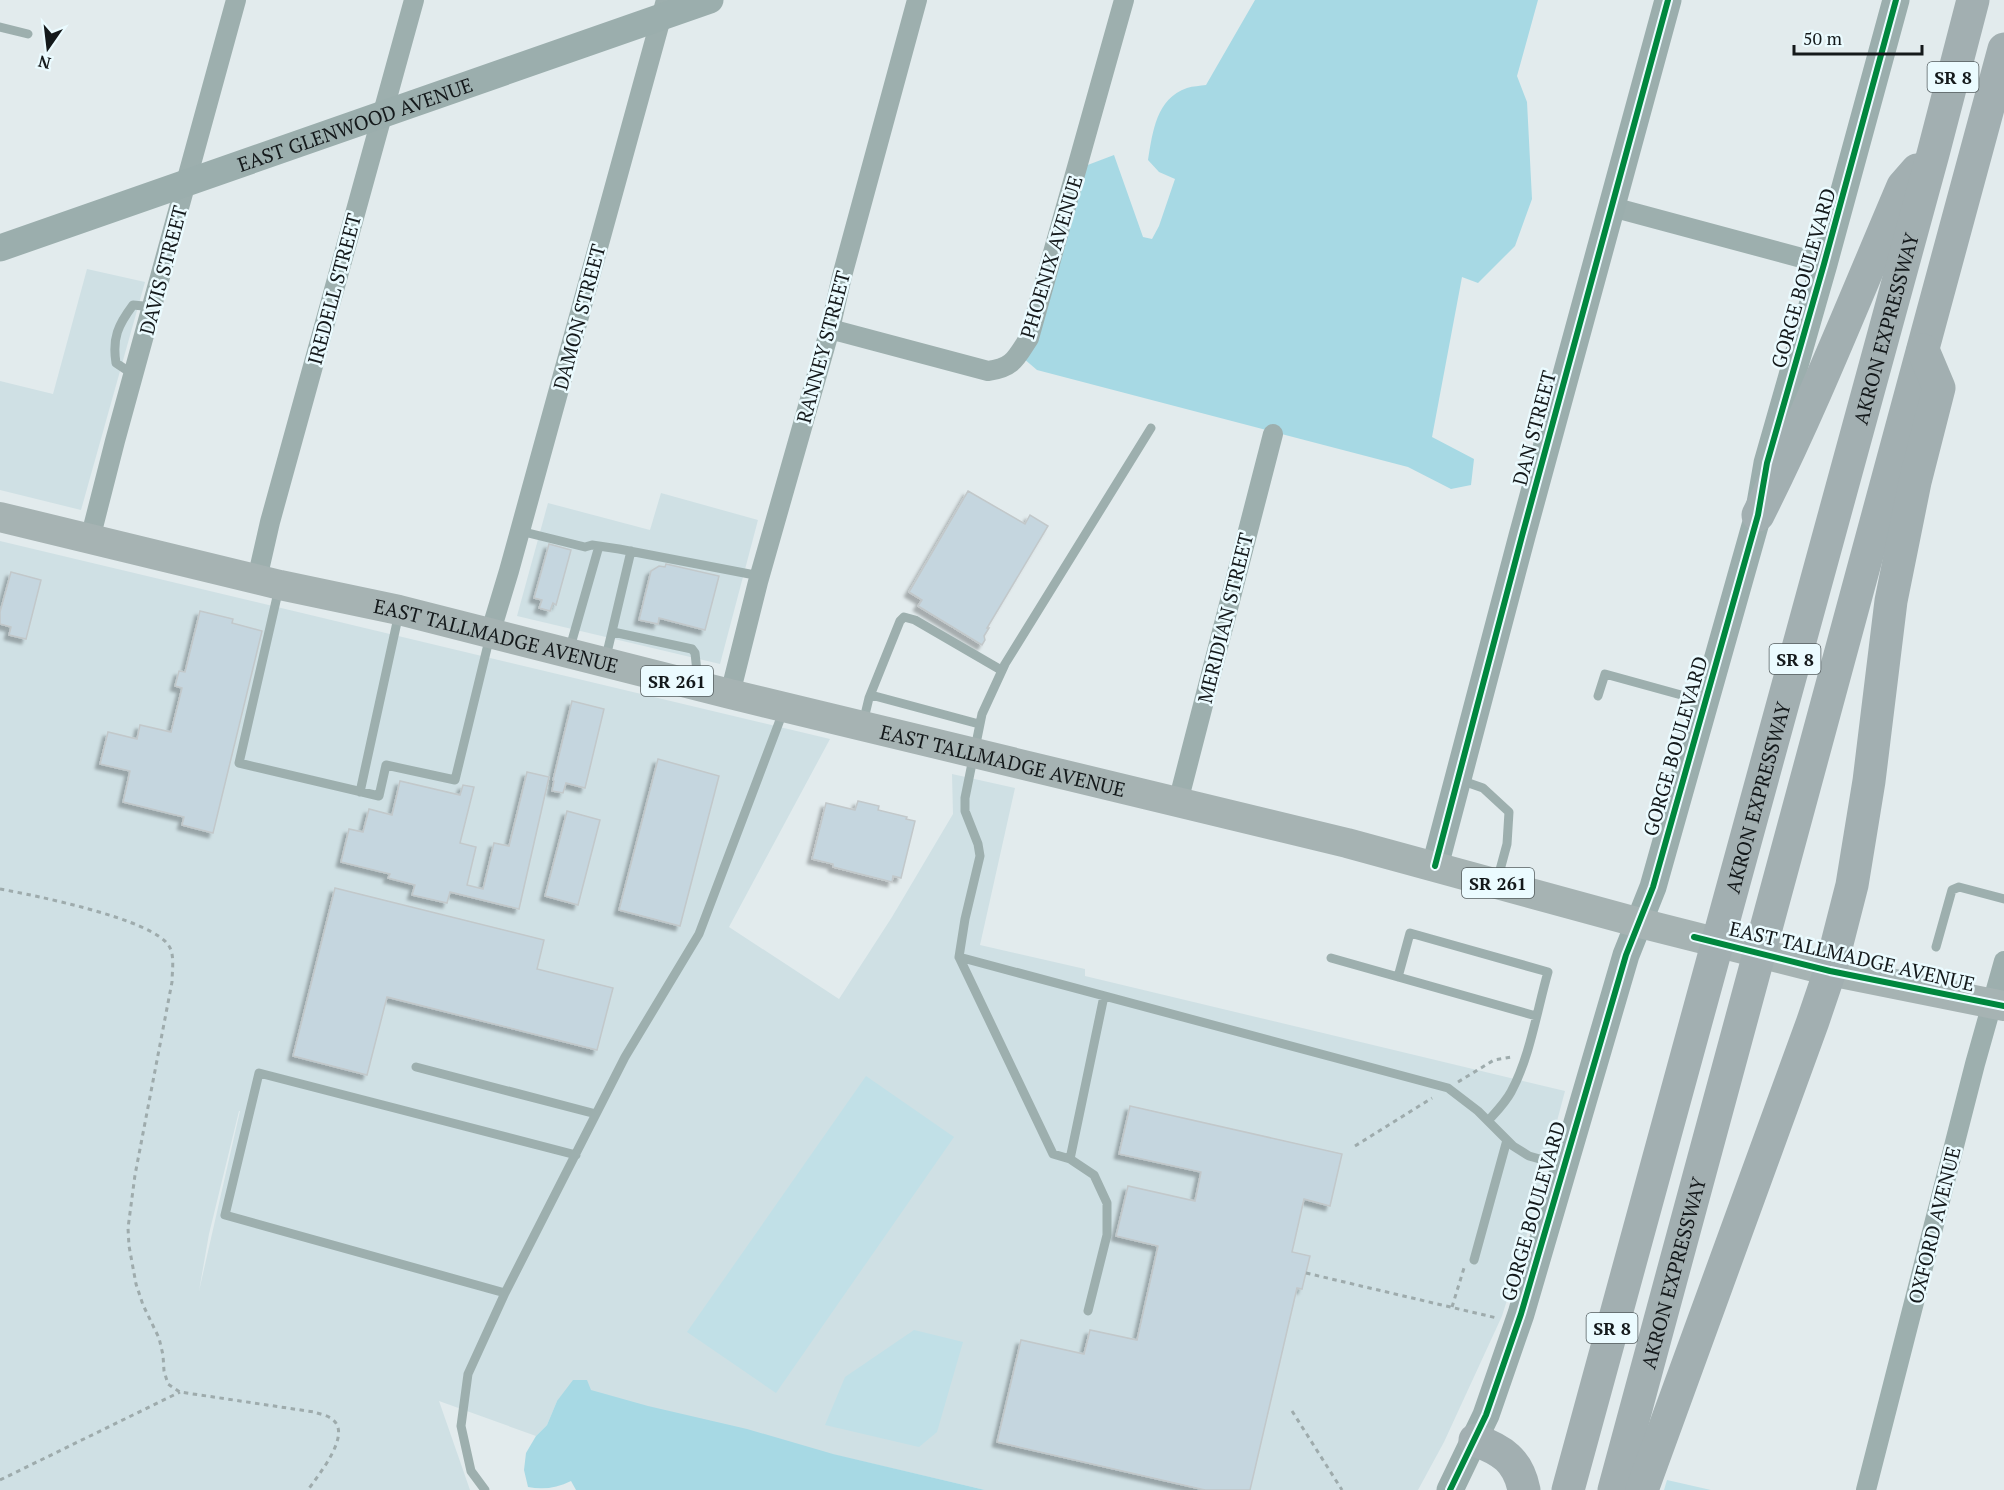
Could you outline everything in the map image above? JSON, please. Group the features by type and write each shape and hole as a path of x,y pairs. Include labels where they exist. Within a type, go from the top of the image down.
{"highway":[{"name":"AKRON EXPRESSWAY","path":"1568,1490 1973,0"},
{"name":"AKRON EXPRESSWAY","path":"1614,1490 2004,49"},
{"path":"1758,515 1783,467 1833,354 1903,186 1933,154"},
{"path":"1642,1490 1830,971 1857,860 1891,601 1915,482 1939,388 1923,350"},
{"path":"1475,1440 1495,1448 1506,1456 1516,1467 1524,1490"}],"main road":[{"name":"EAST TALLMADGE AVENUE","path":"0,518 268,582 399,610 730,694 1178,802 1435,866 1640,923 1830,971 1998,1005"}],"street":[{"name":"DAVIS STREET","path":"90,539 236,0"},
{"name":"IREDELL STREET","path":"268,582 270,522 414,0"},
{"name":"EAST GLENWOOD AVENUE","path":"0,248 382,114 663,9 710,0"},
{"name":"RANNEY STREET","path":"730,694 917,0"},
{"name":"PHOENIX AVENUE","path":"830,329 988,371 1002,369 1014,362 1029,339 1124,0"},
{"name":"DAN STREET","path":"1435,866 1668,0"},
{"name":"GORGE BOULEVARD","path":"1450,1490 1475,1440 1500,1378 1626,955 1653,888 1758,515 1767,463 1896,0"},
{"name":"DAMON STREET","path":"490,634 663,9"},
{"path":"1612,207 1824,264"},
{"name":"MERIDIAN STREET","path":"1178,802 1273,434"},
{"name":"OXFORD AVENUE","path":"1866,1490 1998,1005 2004,961"}],"lane":[{"path":"0,27 28,34"},
{"path":"134,375 116,363 113,347 116,333 133,305 154,307"},
{"path":"1088,1311 1107,1235 1107,1203 1094,1175 1070,1160 1053,1154 959,957 969,900 980,856 978,844 965,811 965,798 979,724 1002,670 1151,428"},
{"path":"520,531 585,547 599,546 632,551 760,576"},
{"path":"568,654 599,546"},
{"path":"605,663 632,551"},
{"path":"268,582 239,763 360,792 379,796 386,765 455,780 490,634"},
{"path":"360,792 399,610"},
{"path":"862,726 871,695 900,621 904,617 915,620 1002,670"},
{"path":"612,632 692,649 695,653 698,686"},
{"path":"1598,696 1605,674 1705,702"},
{"path":"871,695 979,724"},
{"path":"485,1490 471,1471 461,1426 468,1374 505,1293 596,1114 626,1057 699,934 785,707"},
{"path":"1459,779 1483,788 1509,812 1507,844 1496,883"},
{"path":"1936,947 1952,890 1959,887 2004,899"},
{"path":"1398,977 1410,933 1548,972 1524,1061 1512,1091 1488,1121"},
{"path":"959,957 1448,1088 1507,1140 1529,1156 1563,1166"},
{"path":"1331,958 1536,1016"},
{"path":"1070,1160 1104,996"},
{"path":"416,1067 596,1114"},
{"path":"505,1293 225,1215 259,1073 576,1155"},
{"path":"1474,1260 1507,1140"}],"path":[{"path":"0,889 47,897 135,923 153,932 169,945 172,982 135,1175 128,1227 136,1284 159,1338 168,1384 180,1392 314,1412 332,1419 338,1426 340,1437 336,1447 308,1490"},
{"path":"1452,1307 1465,1265 1474,1260"},
{"path":"1306,1273 1487,1316"},
{"path":"0,1480 180,1392"},
{"path":"1292,1411 1342,1490"}],"shaded area":[{"path":"1255,0 1538,0 1517,76 1527,102 1532,199 1515,246 1478,283 1462,277 1432,437 1474,459 1471,485 1451,489 1408,467 1037,370 1023,358 1085,166 1114,155 1143,237 1152,239 1159,226 1175,179 1159,172 1148,160 1158,117 1162,108 1177,93 1189,87 1206,85"},
{"path":"87,269 145,282 81,510 0,490 0,381 53,394"},
{"path":"661,493 758,520 720,664 517,616 548,503 650,530"},
{"path":"0,541 830,739 729,927 839,999 892,917 953,814 952,774 1015,788 980,945 1085,969 1085,976 1565,1091 1523,1249 1502,1316 1444,1442 1418,1490 985,1490 797,1446 557,1401 547,1425 536,1436 439,1401 470,1490 0,1490","holes":["240,1111 199,1291 209,1234"]},
{"path":"866,1076 954,1137 776,1393 687,1332"},
{"path":"914,1330 963,1342 937,1432 919,1447 825,1425 845,1377"},
{"path":"573,1380 587,1380 591,1390 648,1406 747,1429 833,1454 985,1490 576,1490 571,1481 550,1488 528,1487 524,1470 526,1453 536,1436 547,1425 557,1401"},
{"path":"1667,1480 1711,1490 1664,1490"}],"building":[{"path":"968,491 1025,524 1030,515 1048,526 987,628 989,628 982,645 918,606 922,600 909,592"},
{"path":"549,544 571,550 556,605 553,603 550,611 539,608 542,600 534,598"},
{"path":"666,564 719,576 705,630 659,618 658,624 639,620 651,571 659,566 665,567"},
{"path":"11,572 41,580 26,639 9,635 11,627 0,624 0,612"},
{"path":"200,611 233,619 232,623 262,631 213,833 182,825 184,817 123,802 130,771 100,764 108,732 137,739 140,725 171,732 182,688 175,686 179,671 185,672"},
{"path":"572,701 604,709 585,788 566,783 563,793 552,791 553,780"},
{"path":"658,759 719,776 680,926 619,910"},
{"path":"527,772 549,777 519,909 450,892 447,903 412,895 415,885 388,878 390,874 341,862 349,829 363,832 369,809 392,815 400,781 460,795 463,785 474,787 460,843 476,847 467,885 483,889 494,843 509,846"},
{"path":"858,801 879,806 878,810 915,821 901,878 893,876 892,882 833,867 833,864 812,859 826,803 855,810"},
{"path":"567,811 600,820 578,905 545,896"},
{"path":"335,888 544,940 537,969 613,988 597,1050 387,997 367,1075 293,1056"},
{"path":"1130,1106 1342,1154 1330,1206 1304,1199 1292,1252 1310,1256 1302,1289 1297,1288 1250,1490 1205,1490 997,1442 1021,1340 1084,1354 1090,1330 1137,1340 1158,1246 1116,1236 1128,1186 1195,1201 1201,1172 1119,1154"}],"cycle path":[{"path":"1435,866 1668,0"},
{"path":"1450,1490 1486,1415 1521,1314 1626,955 1653,887 1758,515 1767,463 1896,0"},
{"path":"1694,937 1830,971 2004,1006"}]}
